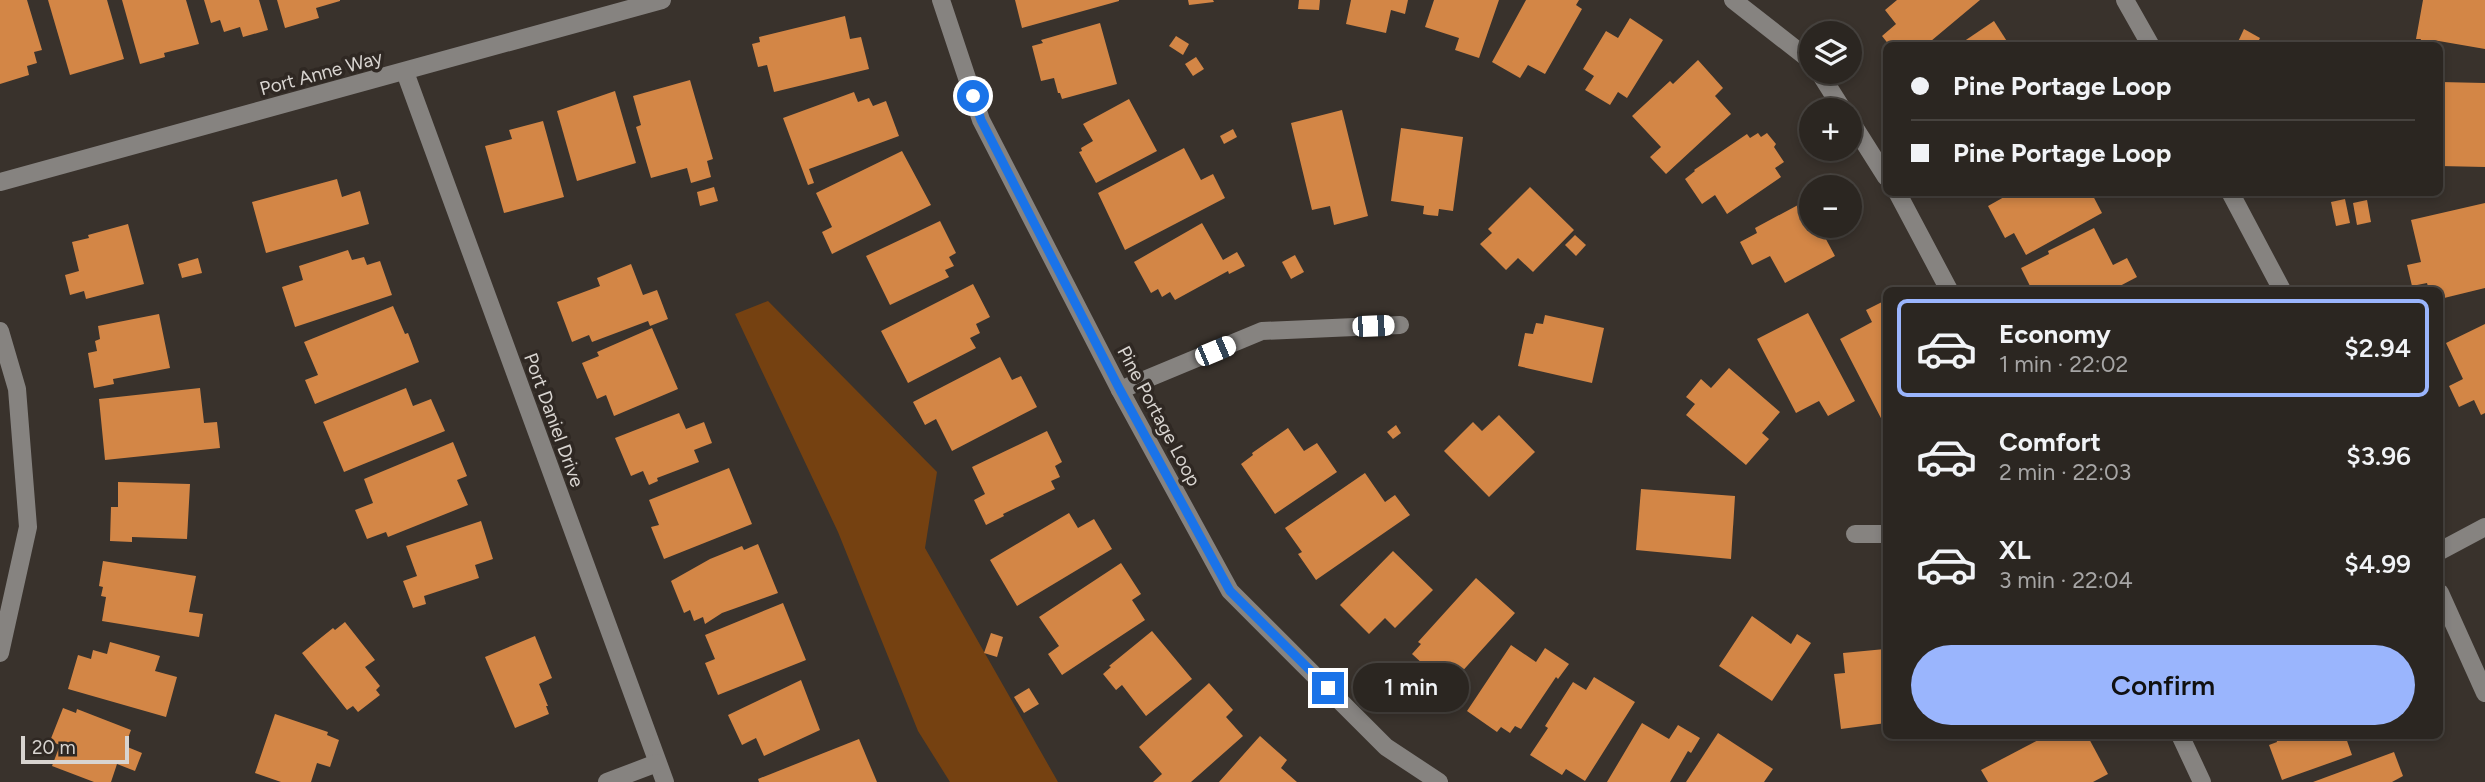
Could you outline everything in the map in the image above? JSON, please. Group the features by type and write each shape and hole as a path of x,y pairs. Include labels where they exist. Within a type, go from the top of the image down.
{"street":[{"name":"Pine Portage Loop","path":"941,0 981,120 1120,390 1230,591 1386,747 1439,782"},
{"path":"1733,0 1799,52"},
{"path":"2125,0 2149,42"},
{"name":"Port Anne Way","path":"0,182 656,1"},
{"name":"Port Daniel Drive","path":"405,72 665,782"},
{"path":"1862,139 1883,172"},
{"path":"1899,196 1947,287"},
{"path":"2232,196 2280,287"},
{"path":"1120,390 1262,331 1400,325"},
{"path":"0,331 17,389 28,527 0,653"},
{"path":"2443,549 2485,527"},
{"path":"1855,534 1883,534"},
{"path":"2443,600 2485,693"},
{"path":"2182,739 2202,782"},
{"path":"607,782 657,763"}],"shaded area":[{"path":"768,301 937,472 925,548 1058,782 950,782 918,731 838,532 735,314"}],"building":[{"path":"0,0 27,0 42,50 34,52 37,63 27,66 29,75 0,84"},
{"path":"48,0 107,0 124,59 70,75"},
{"path":"122,0 186,0 199,44 164,53 165,57 140,64"},
{"path":"204,0 259,0 268,30 243,37 240,27 224,32 220,20 211,23"},
{"path":"277,0 340,1 316,8 319,18 285,28"},
{"path":"1015,0 1119,0 1119,1 1022,28"},
{"path":"1188,0 1213,0 1214,2 1189,5"},
{"path":"1299,0 1320,0 1319,10 1298,9"},
{"path":"1351,0 1408,0 1405,14 1391,10 1386,33 1346,24"},
{"path":"1434,0 1499,0 1479,58 1455,50 1459,38 1425,27"},
{"path":"1526,0 1579,0 1576,5 1582,9 1545,74 1528,65 1520,78 1492,62"},
{"path":"1897,0 1980,0 1930,42 1887,42 1882,36 1896,24 1885,10"},
{"path":"2423,0 2485,0 2485,49 2433,40 2420,42 2421,39 2416,39"},
{"path":"845,16 850,39 861,37 869,69 774,92 767,65 758,67 752,44 760,42 759,37"},
{"path":"1630,18 1663,40 1627,98 1618,92 1610,105 1585,90 1594,76 1583,69 1606,31 1618,38"},
{"path":"1994,21 2007,42 1963,42"},
{"path":"1100,23 1117,84 1062,99 1054,78 1041,81 1032,46 1043,43 1041,40"},
{"path":"2244,29 2260,38 2258,42 2238,42"},
{"path":"1176,36 1189,44 1183,55 1169,46"},
{"path":"1196,57 1204,69 1193,76 1185,64"},
{"path":"1698,60 1723,88 1715,96 1731,114 1666,174 1650,157 1661,147 1632,116 1670,81 1673,84"},
{"path":"690,80 713,159 707,161 711,177 691,183 687,168 651,178 636,127 641,125 633,96"},
{"path":"2443,82 2485,83 2485,167 2443,166"},
{"path":"615,91 636,163 577,181 557,111"},
{"path":"854,92 858,102 869,98 873,106 886,101 899,136 809,169 814,183 808,185 783,118"},
{"path":"1129,99 1157,151 1096,183 1079,152 1093,141 1083,124"},
{"path":"1342,110 1368,216 1334,225 1330,206 1312,210 1291,123"},
{"path":"543,121 564,197 504,213 485,146 512,139 509,130"},
{"path":"1401,128 1463,137 1453,211 1439,209 1438,216 1428,215 1423,214 1424,206 1391,201"},
{"path":"1233,129 1237,137 1224,144 1220,136"},
{"path":"1758,133 1761,137 1767,133 1776,144 1774,147 1784,162 1775,168 1781,177 1727,214 1715,195 1702,204 1685,179 1747,134 1750,138"},
{"path":"1184,148 1201,180 1213,174 1225,198 1125,250 1098,193"},
{"path":"902,151 931,205 832,254 822,232 832,227 816,193"},
{"path":"337,179 342,197 360,191 369,224 266,253 252,202"},
{"path":"714,187 718,201 700,206 697,192"},
{"path":"1530,187 1574,230 1533,272 1518,258 1506,270 1480,244 1492,233 1488,229"},
{"path":"2006,196 2093,196 2102,213 2026,255 2014,233 2005,238 1988,206"},
{"path":"2345,199 2350,223 2336,226 2331,202"},
{"path":"2367,200 2371,222 2357,225 2353,203"},
{"path":"2485,203 2485,288 2443,298 2443,287 2428,287 2427,283 2412,286 2407,265 2421,262 2411,220"},
{"path":"1799,204 1799,238 1825,238 1835,256 1785,283 1770,256 1752,265 1740,242 1757,233 1755,228"},
{"path":"940,221 956,253 949,257 954,266 945,270 949,277 890,305 866,256"},
{"path":"1202,223 1223,260 1237,252 1245,266 1229,274 1228,271 1175,300 1170,292 1162,297 1158,289 1151,293 1134,262"},
{"path":"128,224 144,284 86,299 84,291 70,295 65,275 79,271 72,242"},
{"path":"2094,228 2113,265 2127,258 2137,277 2118,287 2030,287 2021,268 2049,254 2048,251"},
{"path":"1575,235 1586,245 1576,256 1565,245"},
{"path":"348,250 352,260 364,257 367,265 380,261 392,295 295,327 282,287 303,280 299,266"},
{"path":"1295,255 1304,272 1291,279 1282,262"},
{"path":"198,258 202,273 182,278 178,264"},
{"path":"631,264 643,295 657,290 668,319 650,326 648,321 592,342 589,335 572,342 557,302 600,286 597,278"},
{"path":"973,284 990,317 976,324 980,333 970,338 976,348 908,383 881,331"},
{"path":"1883,302 1883,422 1840,339 1872,322 1866,310"},
{"path":"393,306 405,334 408,333 419,362 315,404 305,380 318,375 304,342"},
{"path":"1808,313 1855,401 1828,416 1819,401 1796,413 1757,339"},
{"path":"159,314 170,368 113,379 114,384 94,388 88,353 97,351 95,341 100,339 98,326"},
{"path":"1545,315 1604,328 1592,383 1518,366 1525,333 1533,334 1536,323 1543,324"},
{"path":"2485,324 2485,413 2481,415 2474,400 2459,407 2449,386 2463,379 2446,343"},
{"path":"652,328 678,389 614,416 606,395 597,399 582,363 599,356 597,352"},
{"path":"1000,357 1012,380 1021,376 1037,407 952,451 936,419 925,425 913,402"},
{"path":"1729,368 1780,412 1762,433 1769,439 1746,465 1686,415 1695,404 1686,397 1701,379 1711,388"},
{"path":"200,388 204,423 217,422 220,448 105,460 99,399"},
{"path":"406,388 413,406 431,399 445,431 344,472 323,422"},
{"path":"679,413 686,429 704,422 712,443 694,450 699,462 657,478 658,481 649,485 643,471 631,476 615,438"},
{"path":"1499,415 1535,452 1489,497 1444,451 1473,422 1482,431"},
{"path":"1396,425 1401,433 1393,439 1387,432"},
{"path":"1288,428 1304,451 1317,443 1337,472 1275,514 1241,464"},
{"path":"1047,431 1062,462 1055,466 1060,477 1051,481 1055,489 986,525 974,500 985,494 972,467"},
{"path":"453,442 467,476 457,480 468,505 388,537 386,532 367,539 355,510 373,503 364,479"},
{"path":"729,468 752,524 664,559 651,527 659,525 649,500"},
{"path":"1365,473 1385,502 1395,495 1410,515 1316,580 1298,554 1302,552 1285,528"},
{"path":"118,482 190,484 187,539 132,537 132,542 110,541 111,507 118,507"},
{"path":"1641,489 1735,496 1731,559 1636,550"},
{"path":"1069,513 1078,528 1094,519 1112,549 1017,606 990,560"},
{"path":"481,521 493,559 475,565 479,578 424,596 426,604 413,608 403,581 417,576 406,546"},
{"path":"758,544 778,593 722,613 705,624 703,617 694,621 690,610 684,613 671,581 710,559 742,546 744,550"},
{"path":"1393,551 1433,590 1395,628 1385,618 1369,634 1340,605"},
{"path":"103,561 196,576 189,612 203,614 199,637 102,621 106,597 101,596 103,587 99,586"},
{"path":"1121,563 1141,594 1132,600 1145,620 1062,675 1048,654 1059,646 1039,617"},
{"path":"1476,578 1515,613 1439,697 1414,674 1423,664 1412,654 1421,644 1418,642"},
{"path":"783,603 806,660 718,695 705,663 715,659 705,635"},
{"path":"1752,616 1791,644 1797,634 1811,643 1772,701 1719,666"},
{"path":"345,622 375,660 365,667 380,686 376,690 380,695 358,712 353,706 347,710 302,653 333,628 335,630"},
{"path":"1152,631 1192,679 1146,716 1122,685 1116,690 1103,674"},
{"path":"991,633 1003,637 997,657 984,653"},
{"path":"535,636 552,678 539,684 549,714 515,728 485,657"},
{"path":"110,642 160,656 155,671 177,677 166,717 68,689 78,655 91,659 93,650 107,654"},
{"path":"1511,645 1536,662 1545,648 1569,664 1558,679 1556,677 1521,729 1515,726 1510,733 1501,727 1497,732 1467,711"},
{"path":"1883,649 1883,723 1841,729 1834,674 1845,673 1843,653"},
{"path":"1594,677 1635,702 1585,781 1566,769 1562,775 1530,755 1573,682 1586,690"},
{"path":"801,680 820,730 764,756 756,738 742,745 728,715"},
{"path":"1209,683 1233,710 1226,717 1243,736 1191,782 1153,782 1162,774 1139,747"},
{"path":"1029,688 1039,704 1024,713 1014,697"},
{"path":"63,708 76,713 77,709 131,730 125,746 142,753 135,771 117,764 111,782 94,782 52,766 60,745 50,741"},
{"path":"275,714 328,732 327,735 339,740 330,767 317,763 311,782 281,782 255,773"},
{"path":"1642,723 1669,739 1678,725 1700,738 1691,753 1688,751 1670,782 1607,782"},
{"path":"1718,733 1773,769 1764,782 1686,782"},
{"path":"1260,736 1287,760 1281,768 1297,782 1219,782"},
{"path":"859,739 877,782 759,782 758,779"},
{"path":"2040,739 2089,739 2108,774 2093,782 1988,782 1981,770"},
{"path":"2276,739 2346,739 2352,755 2282,780 2269,745 2277,742"},
{"path":"2394,752 2403,776 2392,782 2313,782"}],"route":[{"path":"973,96 981,120 1120,390 1230,591 1328,688"}]}
